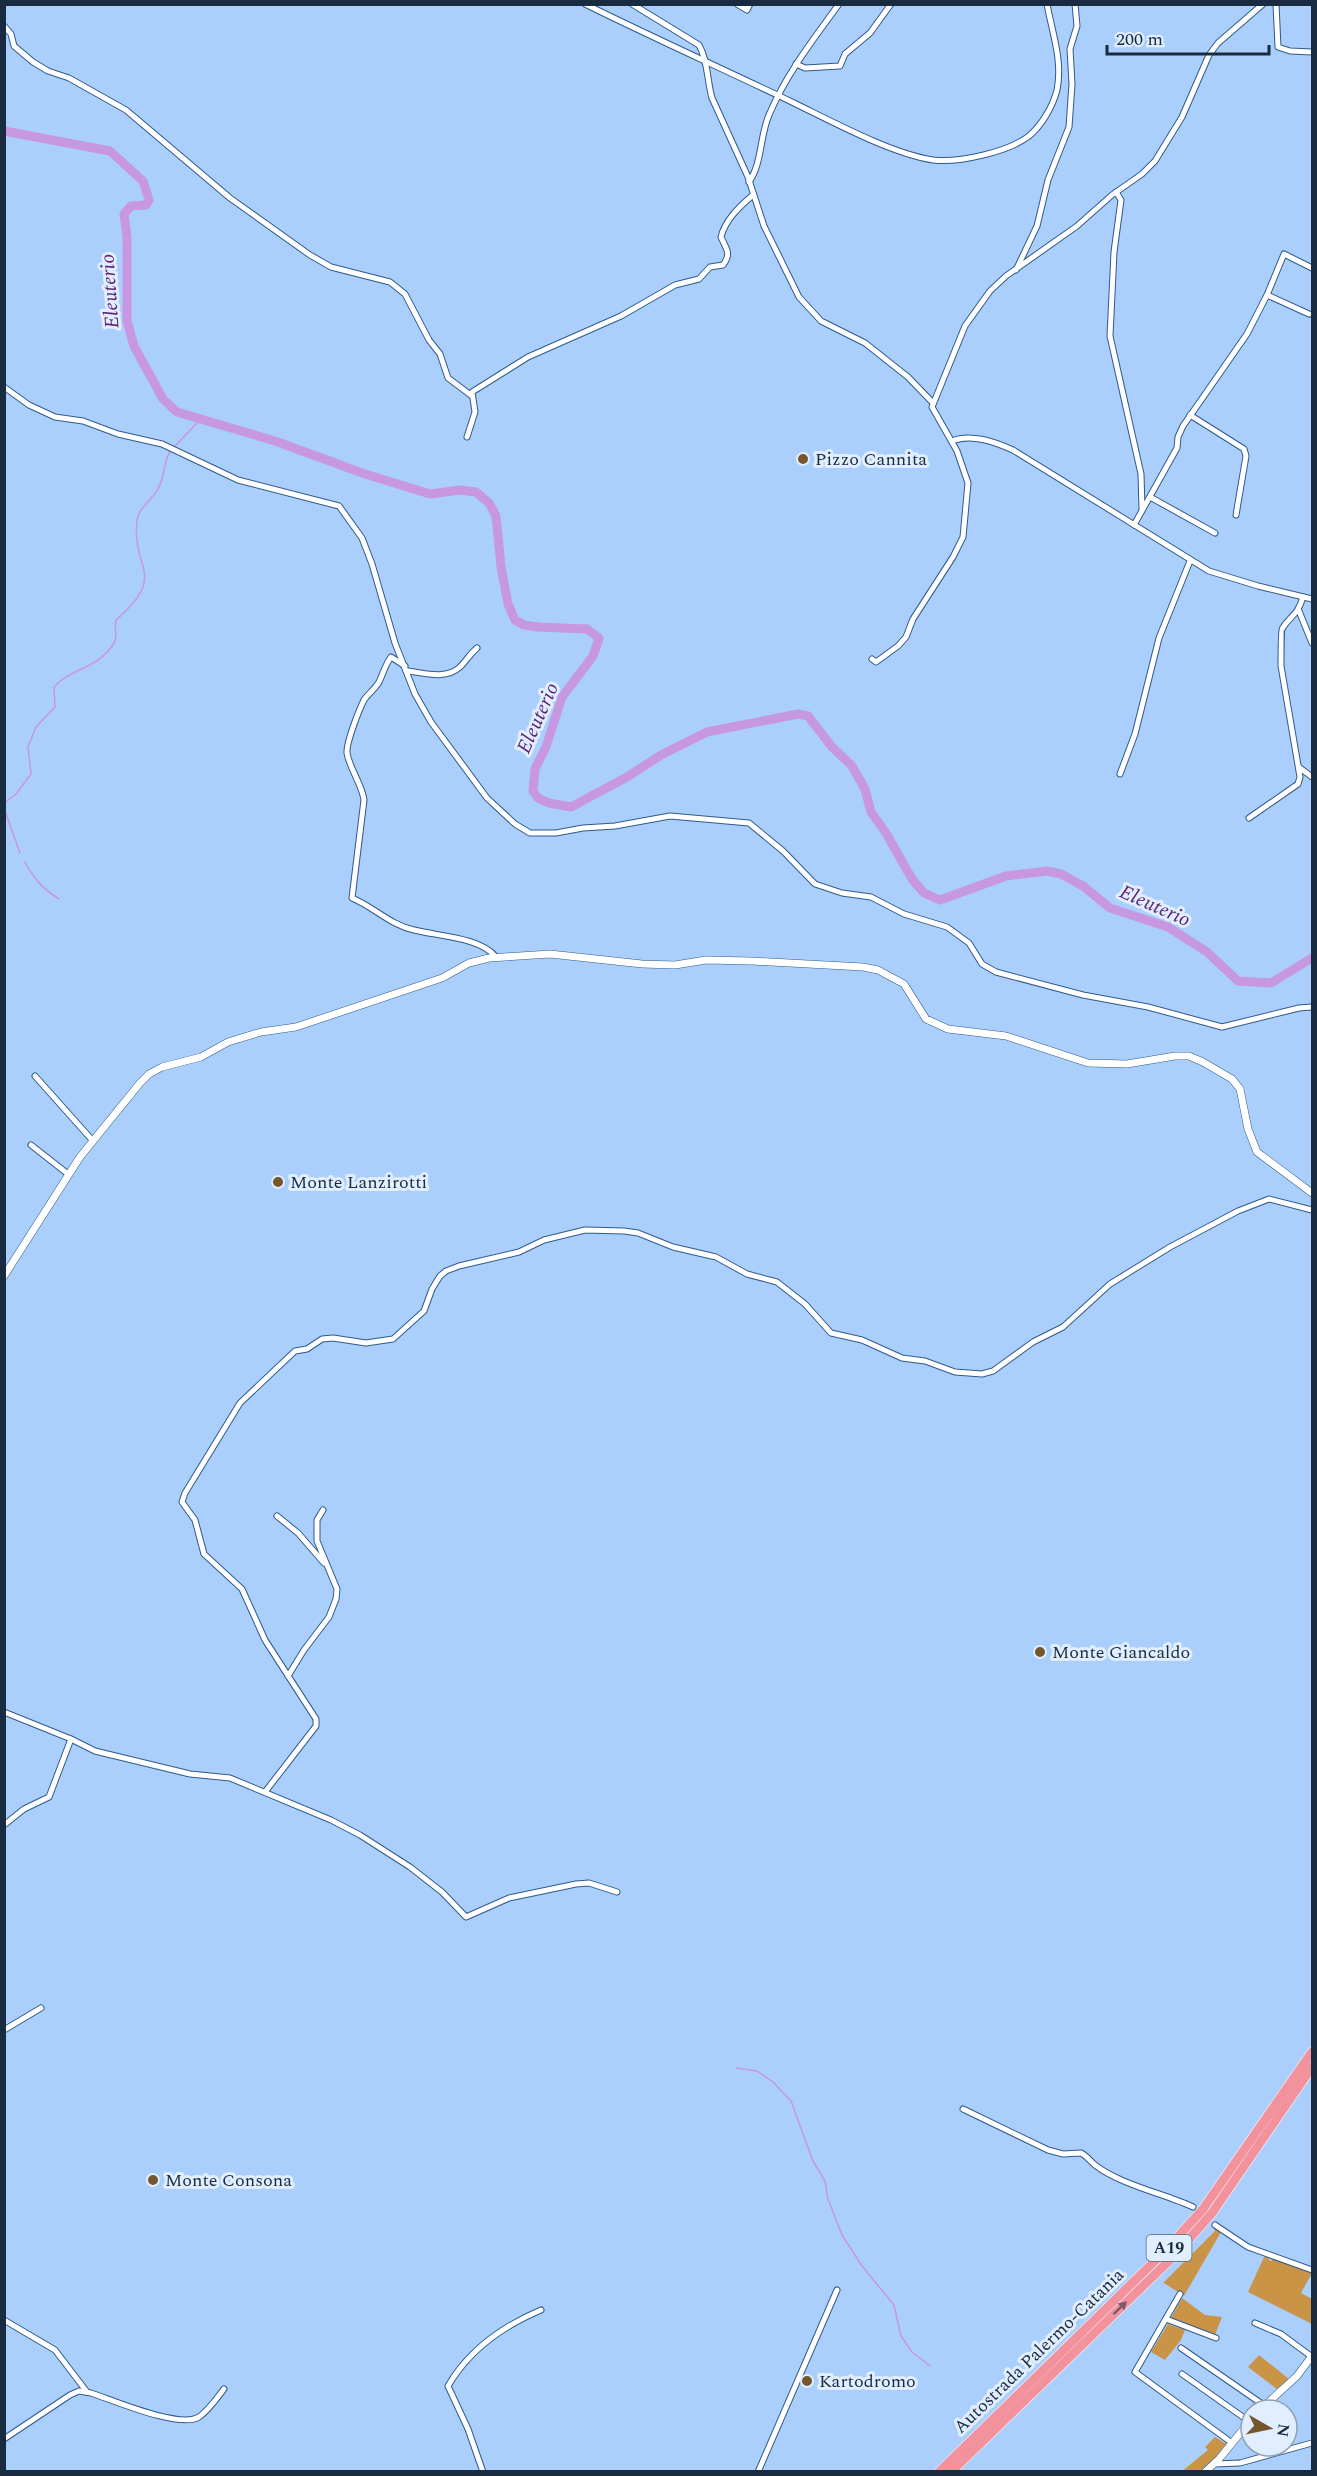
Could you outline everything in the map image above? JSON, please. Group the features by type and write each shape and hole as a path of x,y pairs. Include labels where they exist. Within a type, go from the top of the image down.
{"highway":[{"name":"Autostrada Palermo-Catania","path":"939,2472 1166,2250 1203,2209 1312,2052"},
{"name":"Autostrada Palermo-Catania","path":"951,2472 1174,2256 1212,2213 1312,2067"}],"street":[{"path":"585,4 705,63 907,154 932,160 969,158 1010,146 1030,135 1040,123 1051,107 1057,91 1057,56 1047,4"},
{"path":"632,4 699,45 705,56 712,98 749,182 764,226 799,297 821,321 866,343 908,377 933,403"},
{"path":"737,4 747,9 750,4"},
{"path":"749,182 767,118 777,95 839,4"},
{"path":"796,64 805,68 840,66 845,54 870,33 891,4"},
{"path":"1015,271 1037,226 1048,180 1069,127 1072,84 1070,49 1077,26 1075,4"},
{"path":"872,659 876,662 898,646 906,636 913,619 961,544 968,483 952,441 932,407 956,345 973,313 990,291 1077,226 1155,161 1174,134 1209,55 1218,43 1263,4"},
{"path":"1276,4 1278,46 1290,51 1312,52"},
{"path":"4,26 11,34 14,46 33,62 48,71 69,78 126,110 230,198 310,255 331,267 390,282 405,294 425,332 440,354 448,378 472,396"},
{"path":"1116,192 1121,200 1114,252 1110,336 1141,474 1142,510"},
{"path":"467,437 475,412 472,392 528,357 621,316 675,285 699,279 710,267 723,265 729,257 729,252 721,237 722,231 728,221 753,195"},
{"path":"1134,525 1178,448 1178,437 1190,415 1247,334 1284,254 1312,268"},
{"path":"1267,295 1309,314"},
{"path":"4,387 30,405 55,417 83,421 118,434 172,449 238,480 339,506 362,538 395,643 415,694 440,738 486,798 515,824 530,833 556,833 615,826 670,816 748,823 783,851 814,884 842,894 871,897 904,914 947,927 969,943 982,964 996,972 1083,995 1149,1007 1222,1027 1299,1008 1312,1007"},
{"path":"1190,415 1244,449 1246,456 1236,515"},
{"path":"952,441 970,437 1013,450 1209,571 1312,599"},
{"path":"1150,497 1215,533"},
{"path":"1120,774 1135,734 1159,638 1191,561"},
{"path":"1249,818 1298,784 1300,768 1281,666 1283,650 1281,630 1299,611 1303,597"},
{"path":"1299,611 1312,643"},
{"path":"477,648 459,668 438,675 407,669 391,657 380,680 365,699 347,747 347,756 352,763 357,784 363,790 364,800 352,898 370,906 395,924 412,930 463,939 492,952 496,957"},
{"path":"1300,768 1312,777"},
{"path":"4,1276 68,1174 149,1074 162,1067 201,1057 228,1042 247,1036 293,1028 442,978 469,963 496,957 550,954 642,964 675,965 706,960 762,961 878,970 904,984 926,1019 948,1029 1006,1036 1088,1063 1127,1064 1189,1056 1232,1079 1240,1089 1248,1129 1257,1152 1312,1193"},
{"path":"35,1076 93,1141"},
{"path":"31,1145 68,1174"},
{"path":"266,1792 316,1726 316,1719 266,1640 242,1588 204,1554 195,1520 182,1503 185,1493 240,1403 295,1351 307,1349 322,1339 333,1338 366,1343 393,1339 424,1311 432,1289 446,1271 475,1261 519,1252 543,1240 585,1230 638,1233 673,1247 716,1257 747,1274 777,1282 805,1304 831,1333 862,1340 902,1358 925,1361 954,1372 982,1374 993,1371 1033,1342 1063,1327 1110,1284 1170,1246 1238,1211 1269,1199 1312,1210"},
{"path":"288,1676 329,1617 336,1599 337,1589 317,1541 315,1528 323,1510"},
{"path":"277,1516 326,1564"},
{"path":"4,1712 71,1739 94,1751 190,1774 230,1778 331,1820 369,1840 442,1892 466,1917 516,1896 576,1884 589,1883 618,1892"},
{"path":"4,1825 24,1809 49,1797 71,1739"},
{"path":"4,2030 41,2008"},
{"path":"963,2109 1040,2146 1063,2154 1081,2153 1095,2166 1150,2192 1194,2207"},
{"path":"1215,2225 1248,2247 1312,2270"},
{"path":"758,2472 837,2290"},
{"path":"1180,2294 1135,2372 1232,2443"},
{"path":"483,2472 448,2386 474,2351 519,2319 541,2310"},
{"path":"1166,2319 1216,2338"},
{"path":"4,2320 55,2350 87,2392"},
{"path":"1255,2324 1281,2334 1312,2357 1297,2376 1273,2398"},
{"path":"1181,2348 1248,2398"},
{"path":"1182,2374 1239,2413"},
{"path":"4,2439 79,2391 184,2421 199,2417 224,2389"},
{"path":"1205,2472 1239,2434"},
{"path":"1214,2464 1240,2463 1312,2443"}],"shaded area":[{"path":"1213,2227 1221,2232 1184,2296 1164,2283 1162,2284 1215,2231"},
{"path":"1265,2255 1270,2257 1271,2261 1274,2259 1312,2273 1301,2293 1312,2299 1312,2324 1248,2292"},
{"path":"1182,2298 1205,2315 1222,2317 1215,2335 1171,2318"},
{"path":"1168,2324 1185,2330 1181,2340 1165,2360 1151,2352"},
{"path":"1259,2355 1289,2379 1277,2389 1248,2367"},
{"path":"1215,2437 1228,2445 1225,2449 1222,2447 1222,2453 1203,2471 1181,2472 1208,2450 1205,2447"}],"waterway":[{"name":"Eleuterio","path":"4,131 110,151 143,181 149,200 146,205 131,206 124,214 127,237 127,321 134,346 163,399 177,412 275,441 365,474 430,494 460,490 476,492 489,503 496,516 501,567 508,604 515,620 524,625 538,627 587,629 599,638 593,656 562,697 546,747 535,769 533,791 538,798 549,803 571,807 627,777 661,755 707,732 798,714 808,716 832,747 852,766 865,789 871,812 886,833 912,879 924,893 940,900 1006,876 1047,871 1061,874 1083,886 1110,908 1168,927 1207,952 1238,981 1271,983 1312,958"},
{"path":"174,447 201,419"},
{"path":"4,803 16,794 31,774 28,747 36,727 55,707 54,687 61,680 92,664 107,652 115,640 116,620 132,605 141,592 144,571 137,537 138,515 158,489 171,450"},
{"path":"4,808 20,853"},
{"path":"25,862 39,883 59,899"},
{"path":"736,2068 757,2071 773,2082 791,2101 813,2161 825,2181 828,2199 842,2235 862,2266 894,2305 901,2336 912,2352 930,2366"}],"place":[{"name":"Pizzo Cannita","path":"803,459"},
{"name":"Monte Lanzirotti","path":"278,1182"},
{"name":"Monte Giancaldo","path":"1040,1652"},
{"name":"Monte Consona","path":"153,2180"},
{"name":"Kartodromo","path":"807,2381"}]}
